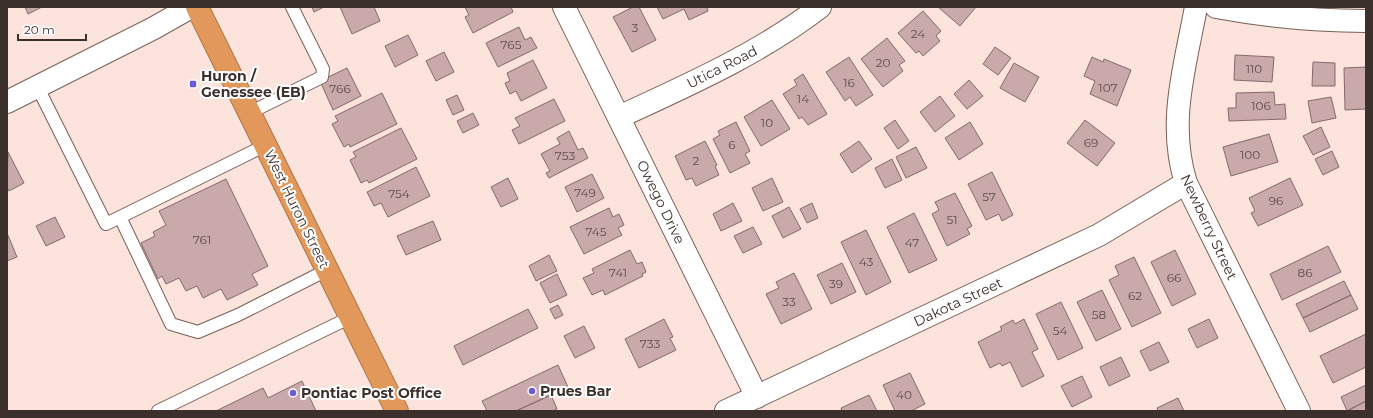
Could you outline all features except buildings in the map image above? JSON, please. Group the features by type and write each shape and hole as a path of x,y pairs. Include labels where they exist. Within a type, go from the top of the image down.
{"highway":[{"name":"West Huron Street","path":"197,7 397,411"}],"street":[{"path":"8,99 154,28 191,7"},
{"name":"Owego Drive","path":"564,7 757,397"},
{"name":"Utica Road","path":"619,117 733,62 786,32 820,7"},
{"name":"Newberry Street","path":"1196,7 1177,112 1177,140 1186,183 1299,411"},
{"path":"1216,7 1269,15 1337,22 1366,21"},
{"name":"Dakota Street","path":"726,411 1099,235 1186,183"}],"lane":[{"path":"249,113 322,77 323,69 292,7"},
{"path":"37,86 106,224 266,146"},
{"path":"120,217 171,324 198,332 238,315 327,270"},
{"path":"158,411 351,317"}],"place":[{"name":"Huron / Genessee (EB)","path":"193,84"},
{"name":"Prues Bar","path":"532,391"},
{"name":"Pontiac Post Office","path":"293,393"}]}
